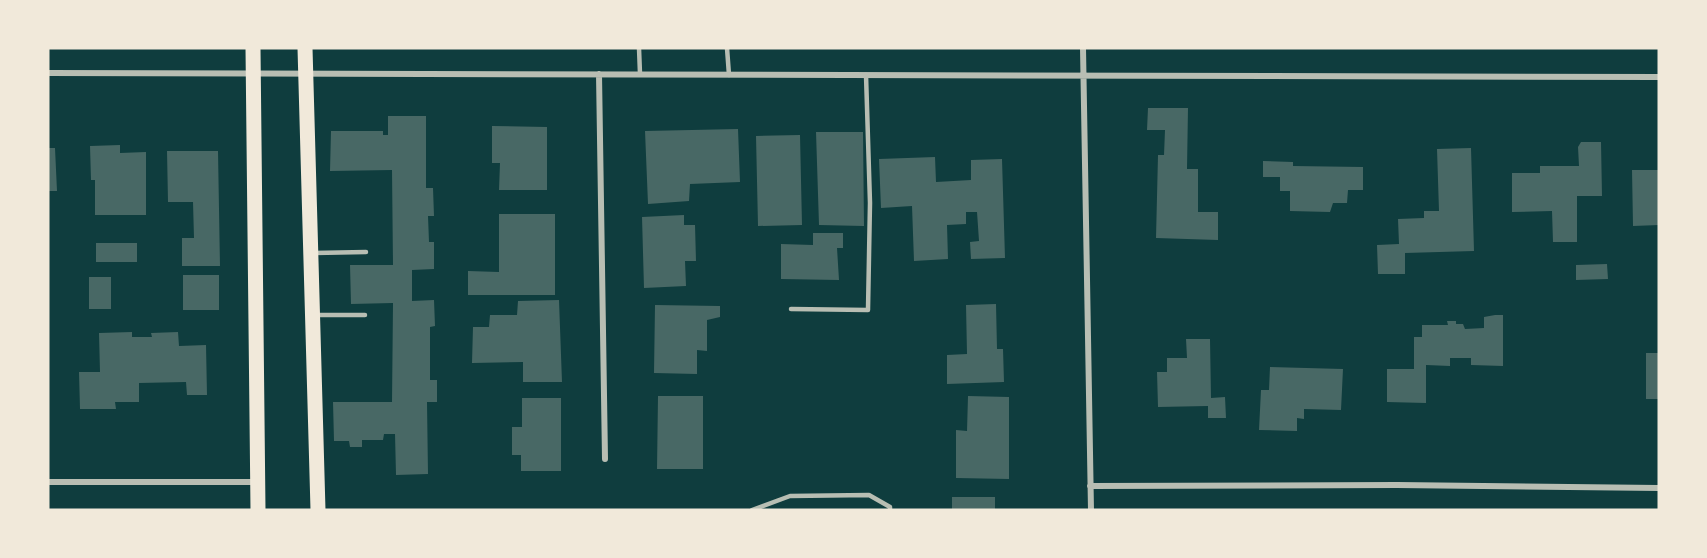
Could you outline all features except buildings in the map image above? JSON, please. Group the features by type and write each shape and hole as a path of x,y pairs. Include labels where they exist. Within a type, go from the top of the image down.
{"main road":[{"path":"253,48 258,510"},
{"path":"305,48 318,510"}],"street":[{"path":"1083,48 1091,510"},
{"path":"48,74 1659,77"},
{"path":"599,74 605,459"},
{"path":"48,482 258,482"},
{"path":"1090,486 1409,485 1659,488"}],"lane":[{"path":"639,48 640,74"},
{"path":"727,48 729,75"},
{"path":"791,309 868,310 870,203 866,75"},
{"path":"311,253 366,252"},
{"path":"313,316 364,315"},
{"path":"752,510 790,496 868,495 890,507 890,510"}]}
